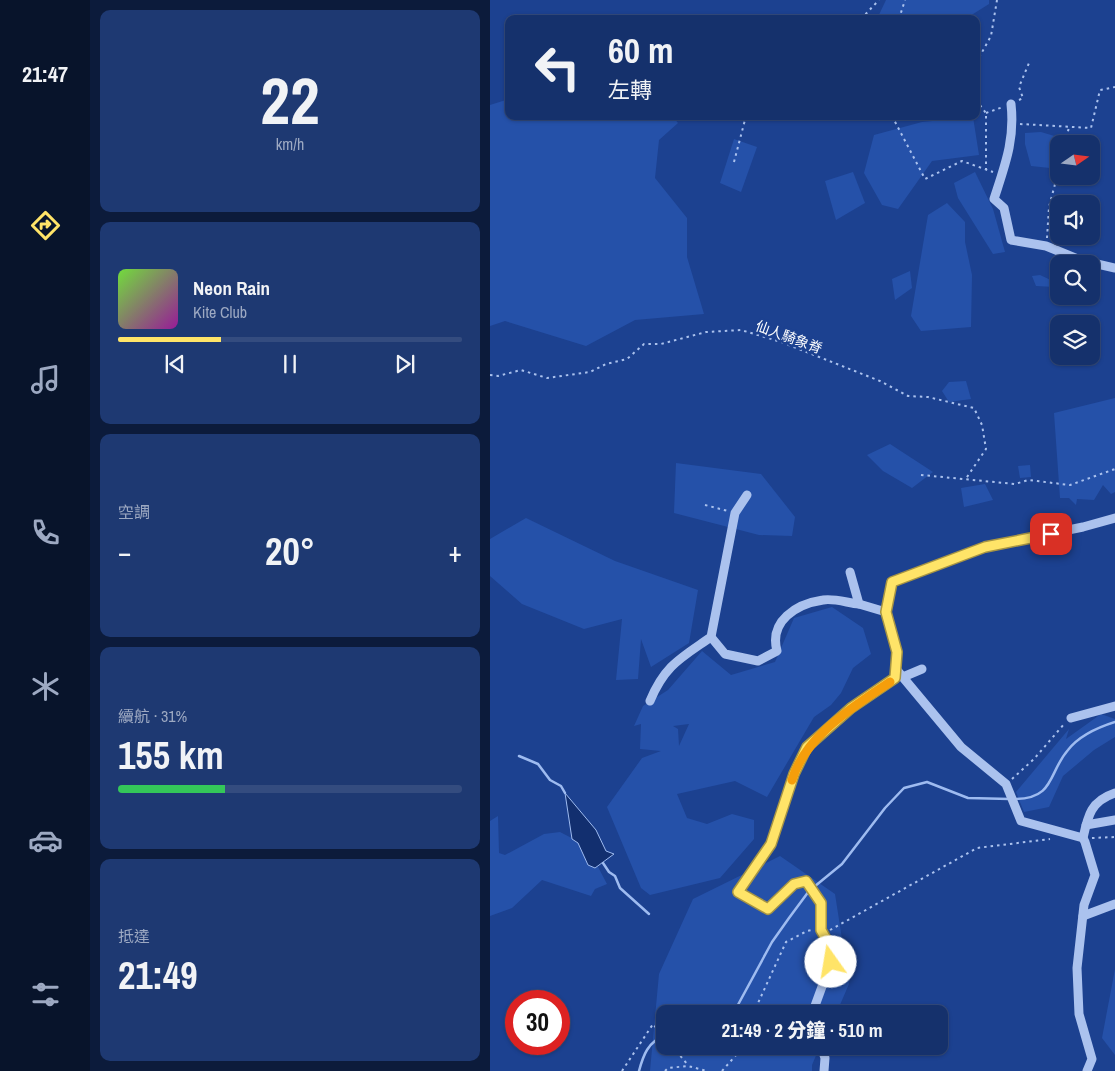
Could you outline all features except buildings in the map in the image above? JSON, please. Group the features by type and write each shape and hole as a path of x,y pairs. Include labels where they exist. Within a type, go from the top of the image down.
{"street":[{"path":"1011,104 1013,124 1011,148 994,199 1004,208 1012,240 1046,246 1080,260 1115,268"},
{"path":"650,701 656,687 672,664 711,636 735,513 747,495"},
{"path":"814,1005 831,962 830,946 821,930 821,903 806,881 794,884 768,909 738,892 771,844 794,774 807,747 851,708 895,678 897,652 886,612 892,582 985,547 1084,527 1115,518"},
{"path":"850,572 858,604"},
{"path":"711,636 725,654 758,661 777,650 774,640 781,618 800,606 825,599 858,604 886,612"},
{"path":"896,669 961,747 1006,784 1021,821 1083,838"},
{"path":"903,677 922,669"},
{"path":"1071,718 1115,706"},
{"path":"1087,1071 1092,1059 1079,1014 1077,968 1084,905 1095,876 1083,838 1089,812 1096,802 1115,793"},
{"path":"1086,825 1115,820"},
{"path":"1083,916 1115,904"},
{"path":"824,1055 824,1071"}],"path":[{"path":"865,15 879,0"},
{"path":"900,15 905,0"},
{"path":"980,56 991,36 997,0"},
{"path":"986,113 1023,98 1019,87 1029,63"},
{"path":"1013,124 1091,128 1100,90 1115,87"},
{"path":"980,105 986,113 986,170"},
{"path":"734,162 745,120"},
{"path":"894,120 925,179 962,161 1002,175"},
{"path":"1067,135 1069,127"},
{"path":"1046,246 1049,207 1055,185"},
{"name":"仙人騎象脊","path":"490,375 498,376 521,370 547,378 590,372 606,364 627,359 644,344 661,344 706,332 741,330 781,342 880,381 908,396 928,397 974,408 982,425 986,449 965,480"},
{"path":"922,475 1015,484 1028,480 1070,485 1115,469"},
{"path":"705,505 735,513"},
{"path":"1006,784 1034,759 1071,718"},
{"path":"1083,838 1115,837"},
{"path":"757,1005 786,942 807,931 834,930 977,848 1055,839"},
{"path":"622,1071 653,1024 656,1028"},
{"path":"679,1055 688,1066"},
{"path":"722,1071 737,1055"},
{"path":"665,1071 668,1068 688,1066 707,1071"}],"shaded area":[{"path":"886,0 989,0 989,4 971,15 879,15"},
{"path":"505,100 505,120 675,120 678,123 659,140 655,178 687,218 687,257 704,314 635,320 586,346 505,321 490,326 490,105"},
{"path":"973,120 979,155 932,161 898,209 882,205 864,173 874,135 922,122"},
{"path":"1041,132 1051,135 1050,168 1031,166 1025,144 1025,133"},
{"path":"734,139 757,147 741,192 720,183"},
{"path":"853,172 865,203 836,220 825,181"},
{"path":"975,172 993,209 1005,252 993,254 958,198 954,183"},
{"path":"947,203 965,222 965,242 972,275 971,327 921,331 911,316 928,215"},
{"path":"910,271 912,288 895,300 892,279"},
{"path":"1040,275 1050,280 1050,287 1036,286 1032,276"},
{"path":"966,381 971,399 949,402 942,391 949,382"},
{"path":"1115,398 1115,492 1111,494 1103,485 1094,500 1077,499 1076,505 1069,498 1060,498 1054,413"},
{"path":"890,444 933,472 912,488 883,471 867,455"},
{"path":"676,463 761,474 795,517 792,536 759,535 674,513"},
{"path":"1030,465 1031,477 1020,478 1018,466"},
{"path":"985,484 993,500 964,507 961,488"},
{"path":"526,518 615,561 698,590 689,643 651,667 641,639 638,679 616,680 622,619 584,629 522,604 490,576 490,539"},
{"path":"832,607 863,628 871,654 853,668 841,693 831,705 814,717 767,797 735,781 677,794 687,818 707,824 732,814 754,820 754,839 720,878 650,895 641,888 607,807 642,758 661,751 640,749 641,724 634,726 643,706 668,690 702,651 731,675 775,662 794,618","holes":["689,724 679,746 678,729 673,726"]},
{"path":"1101,714 1115,719 1115,737 1094,750 1063,776 1049,807 1024,812 1016,792 1069,729 1066,739"},
{"path":"565,793 596,830 606,851 614,854 595,868 588,865 578,843 572,839"},
{"path":"498,816 499,853 505,855 544,834 560,832 587,846 607,884 595,889 591,896 542,880 512,908 490,916 490,821"},
{"path":"780,856 835,894 849,984 840,1005 656,1005 659,974 693,899"},
{"path":"1115,969 1115,1055 1102,1038"},
{"path":"656,1006 656,1055 816,1055 812,1065 812,1071 650,1071"}],"waterway":[{"path":"1016,799 1029,798 1038,794 1049,783 1068,750 1078,740 1115,722"},
{"path":"519,756 538,764 550,780 561,786 565,793"},
{"path":"738,1005 772,942 809,891 842,864 885,808 904,788 927,782 968,798 1010,799"},
{"path":"603,863 609,872 615,876 620,888 649,914"},
{"path":"639,1071 647,1050 656,1040"}],"slow traffic":[{"path":"792,780 807,747 851,708 890,682"}],"route":[{"path":"831,962 830,946 821,930 821,903 806,881 794,884 768,909 738,892 771,844 794,774 807,747 851,708 895,678 897,652 886,612 892,582 985,547 1051,534"}]}
